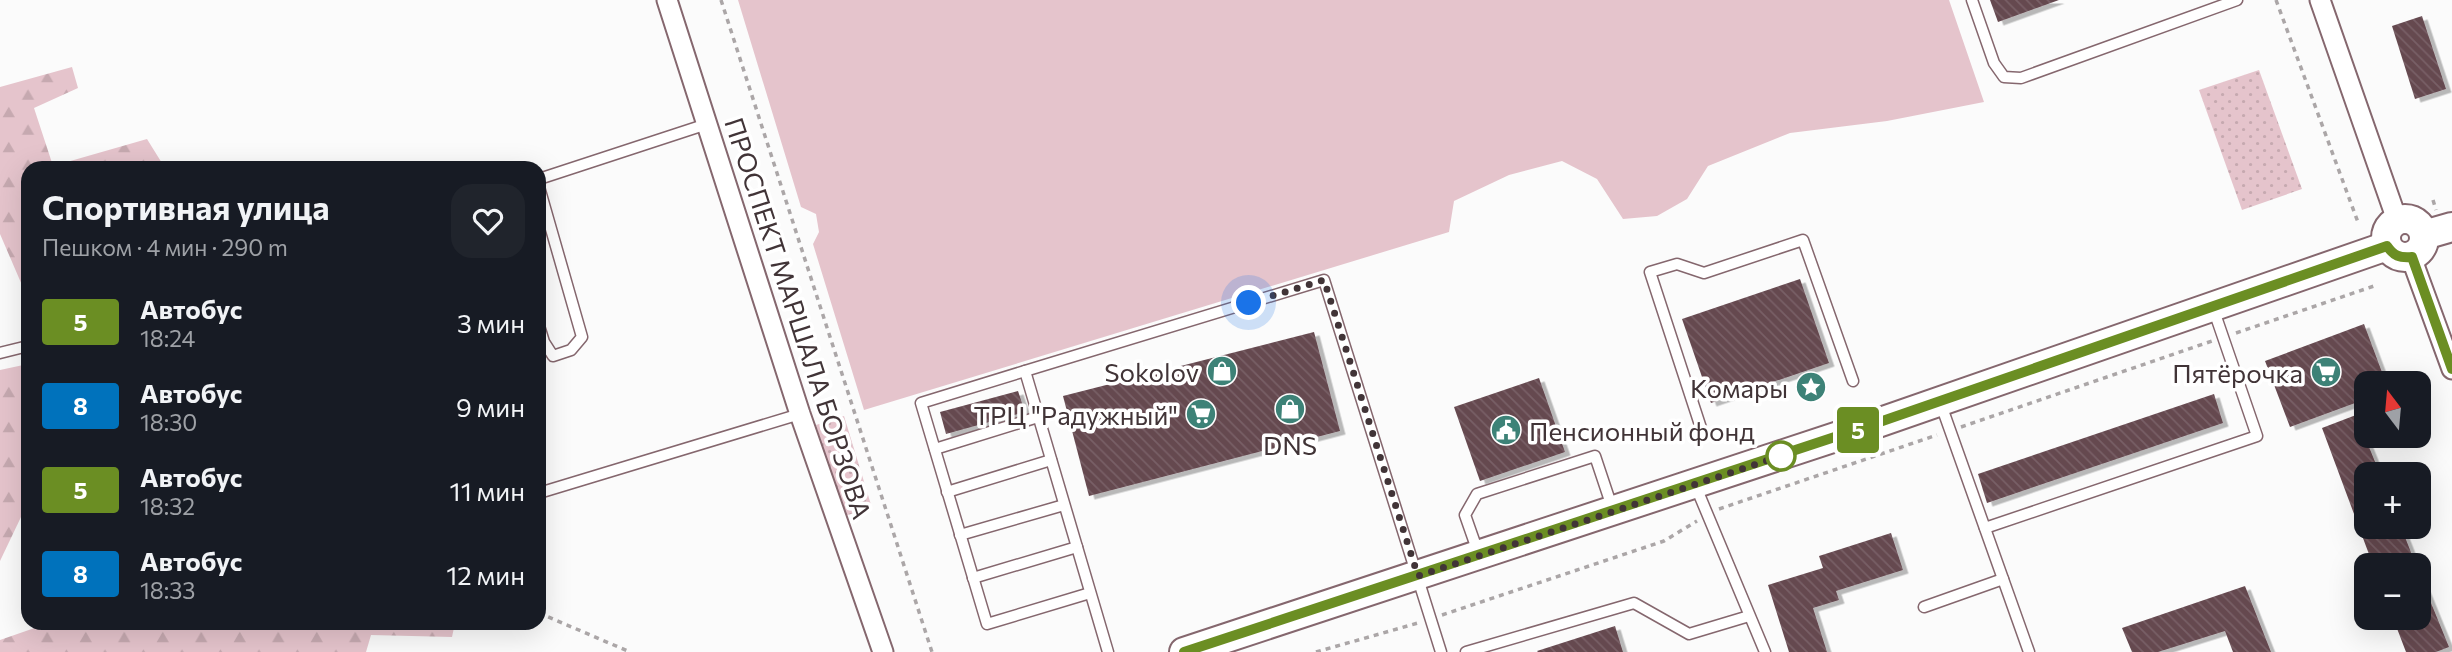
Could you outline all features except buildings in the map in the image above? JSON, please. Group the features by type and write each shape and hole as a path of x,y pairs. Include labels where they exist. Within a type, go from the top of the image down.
{"street":[{"name":"ПРОСПЕКТ МАРШАЛА БОРЗОВА","path":"667,0 800,414 883,652"},
{"path":"2320,0 2397,220 2409,219 2419,224 2408,246 2452,369"},
{"path":"1184,652 1614,511 2213,307 2408,246 2452,227"}],"lane":[{"path":"1972,0 1994,63 2004,77 2021,78 2237,0"},
{"path":"546,177 707,124"},
{"path":"546,211 582,337 571,351 552,356 546,346"},
{"path":"1702,431 1650,272 1677,264 1704,273 1803,240 1853,381"},
{"path":"1090,593 987,624 921,403 1324,280 1418,576 1438,651"},
{"path":"1985,528 2257,436 2213,307"},
{"path":"0,353 21,348"},
{"path":"1025,371 1108,652"},
{"path":"1940,401 2029,652"},
{"path":"546,491 800,414"},
{"path":"935,449 1038,417"},
{"path":"1479,556 1465,515 1476,494 1595,456 1614,511"},
{"path":"947,492 1051,460"},
{"path":"1694,483 1765,652"},
{"path":"960,535 1064,505"},
{"path":"973,578 1077,547"},
{"path":"1924,607 2003,579"},
{"path":"1466,652 1634,603 1689,634 1749,616"}],"path":[{"path":"721,0 932,652"},
{"path":"2276,0 2359,225"},
{"path":"1316,652 1431,619 1664,541 1722,507 2377,285"},
{"path":"546,616 630,652"}],"green space":[{"path":"738,0 1949,0 1984,102 1887,121 1790,133 1708,166 1687,199 1657,216 1623,219 1597,179 1562,161 1509,175 1454,201 1449,232 864,410 813,244 819,232 816,214 801,207"},
{"path":"72,67 78,88 34,108 51,161 21,161 21,283 0,234 0,87"},
{"path":"2259,70 2302,189 2242,210 2199,90"},
{"path":"147,139 161,161 70,161"},
{"path":"21,366 21,517 0,561 0,370"},
{"path":"844,416 872,508 844,516 816,425"},
{"path":"29,630 454,630 452,637 371,635 366,652 0,652 0,640"}],"bus line":[{"name":"5","path":"1184,652 1868,426 2387,246 2392,254 2402,258 2412,257 2452,369"}],"place":[{"name":"Sokolov","path":"1222,371"},
{"name":"Пятёрочка","path":"2326,372"},
{"name":"Комары","path":"1811,387"},
{"name":"DNS","path":"1290,409"},
{"name":"ТРЦ \"Радужный\"","path":"1201,414"},
{"name":"Пенсионный фонд","path":"1506,430"}],"route":[{"path":"1249,303 1324,280 1418,576 1781,456"}]}
